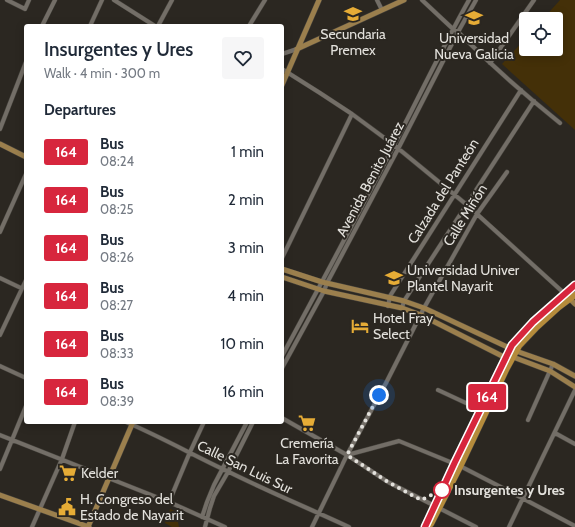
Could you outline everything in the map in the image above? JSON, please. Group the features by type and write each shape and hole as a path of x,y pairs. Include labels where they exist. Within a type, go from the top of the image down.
{"highway":[{"path":"425,527 511,354 512,345 533,322 575,285"},
{"path":"457,465 481,410 511,354 537,327 572,297"},
{"path":"429,527 436,507"}],"main road":[{"path":"284,80 319,0"},
{"path":"297,49 404,0"},
{"path":"0,144 24,156"},
{"path":"284,270 324,283 404,301 424,308 511,354 553,364 575,376"},
{"path":"284,278 321,290 402,308 421,315 550,371 575,387"},
{"path":"565,294 572,297 575,304"},
{"path":"0,495 88,527 133,424"}],"street":[{"path":"7,0 25,9 29,0"},
{"path":"43,24 55,0"},
{"path":"91,24 102,0"},
{"path":"114,0 152,24"},
{"path":"159,24 172,0"},
{"path":"250,24 265,0"},
{"path":"377,0 382,10"},
{"path":"422,0 490,63 560,123"},
{"name":"Avenida Benito Juárez","path":"284,364 453,28 469,0"},
{"name":"Avenida Benito Juárez","path":"324,283 398,149 476,0"},
{"path":"490,63 534,0"},
{"path":"284,53 297,49"},
{"path":"0,129 24,67"},
{"path":"284,70 352,114 394,145 467,205 565,294"},
{"name":"Calzada del Panteón","path":"388,306 390,298 454,194 521,90"},
{"name":"Calzada del Panteón","path":"402,308 404,301 534,102"},
{"path":"284,254 352,114"},
{"name":"Calle Miñón","path":"312,527 347,455 424,308 477,214 506,172"},
{"path":"0,232 24,178"},
{"path":"0,278 24,284 0,335"},
{"name":"Avenida Benito Juárez","path":"284,353 321,290"},
{"path":"528,420 553,364"},
{"path":"0,366 24,377"},
{"path":"438,390 481,410"},
{"path":"509,527 575,390"},
{"path":"0,469 24,411"},
{"path":"284,419 347,455 388,482 476,527"},
{"path":"32,527 62,459 75,424"},
{"name":"Calle San Luis Sur","path":"135,424 228,472 349,527"},
{"path":"169,502 203,424"},
{"path":"205,527 205,509 209,496 246,424"},
{"path":"204,518 252,424"},
{"path":"555,433 575,444"},
{"path":"0,435 169,502 225,527"},
{"path":"347,455 399,441 457,465 575,526"}],"shaded area":[{"path":"560,0 575,0 575,130 502,64 519,46 519,56 563,56 563,12 549,12"},
{"path":"170,509 177,512 179,527 172,527 165,523"}],"bus line":[{"name":"164","path":"425,527 512,345 533,322 575,285"}],"place":[{"name":"Secundaria Premex","path":"353,14"},
{"name":"Universidad Nueva Galicia","path":"474,18"},
{"name":"Universidad Univer Plantel Nayarit","path":"394,278"},
{"name":"Hotel Fray Select","path":"360,326"},
{"name":"Cremería La Favorita","path":"307,423"},
{"name":"Kelder","path":"68,473"},
{"name":"Insurgentes y Ures","path":"442,490"},
{"name":"H. Congreso del Estado de Nayarit","path":"67,507"}],"route":[{"path":"379,395 347,455 388,482 421,500 442,490"}]}
